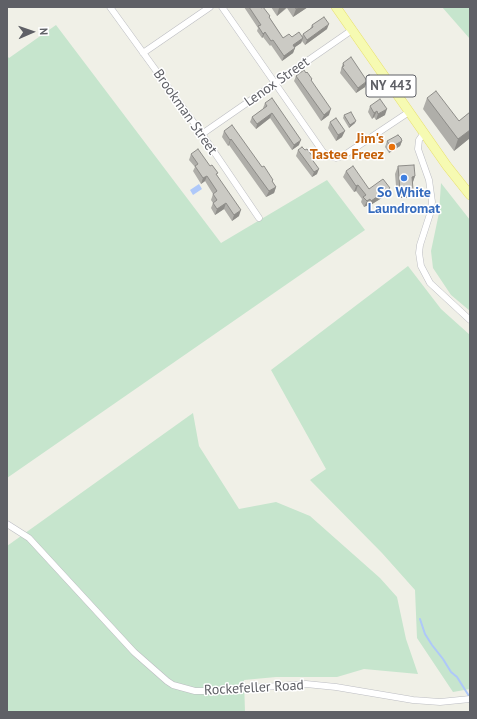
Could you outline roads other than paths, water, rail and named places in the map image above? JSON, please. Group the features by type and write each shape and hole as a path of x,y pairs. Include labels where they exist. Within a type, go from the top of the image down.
{"main road":[{"name":"NY 443","path":"336,7 409,112 470,195"}],"street":[{"name":"Brookman Street","path":"110,7 202,134 259,218"},
{"path":"143,53 210,7"},
{"path":"222,7 326,154 334,158 343,156 409,112"},
{"name":"Lenox Street","path":"202,134 352,30"},
{"path":"424,133 419,140 418,146 430,186 432,202 430,214 420,245 419,253 421,266 430,283 470,320"},
{"name":"Rockefeller Road","path":"7,524 29,538 134,652 173,685 195,691 207,691 306,684 343,688 413,700 440,702 470,700"}],"water":[{"path":"199,184 202,189 193,195 190,190"}],"waterway":[{"path":"420,619 425,634 451,672 457,677 469,696"}],"place":[{"name":"Jim's Tastee Freez","path":"392,147"},
{"name":"So White Laundromat","path":"404,178"}]}
